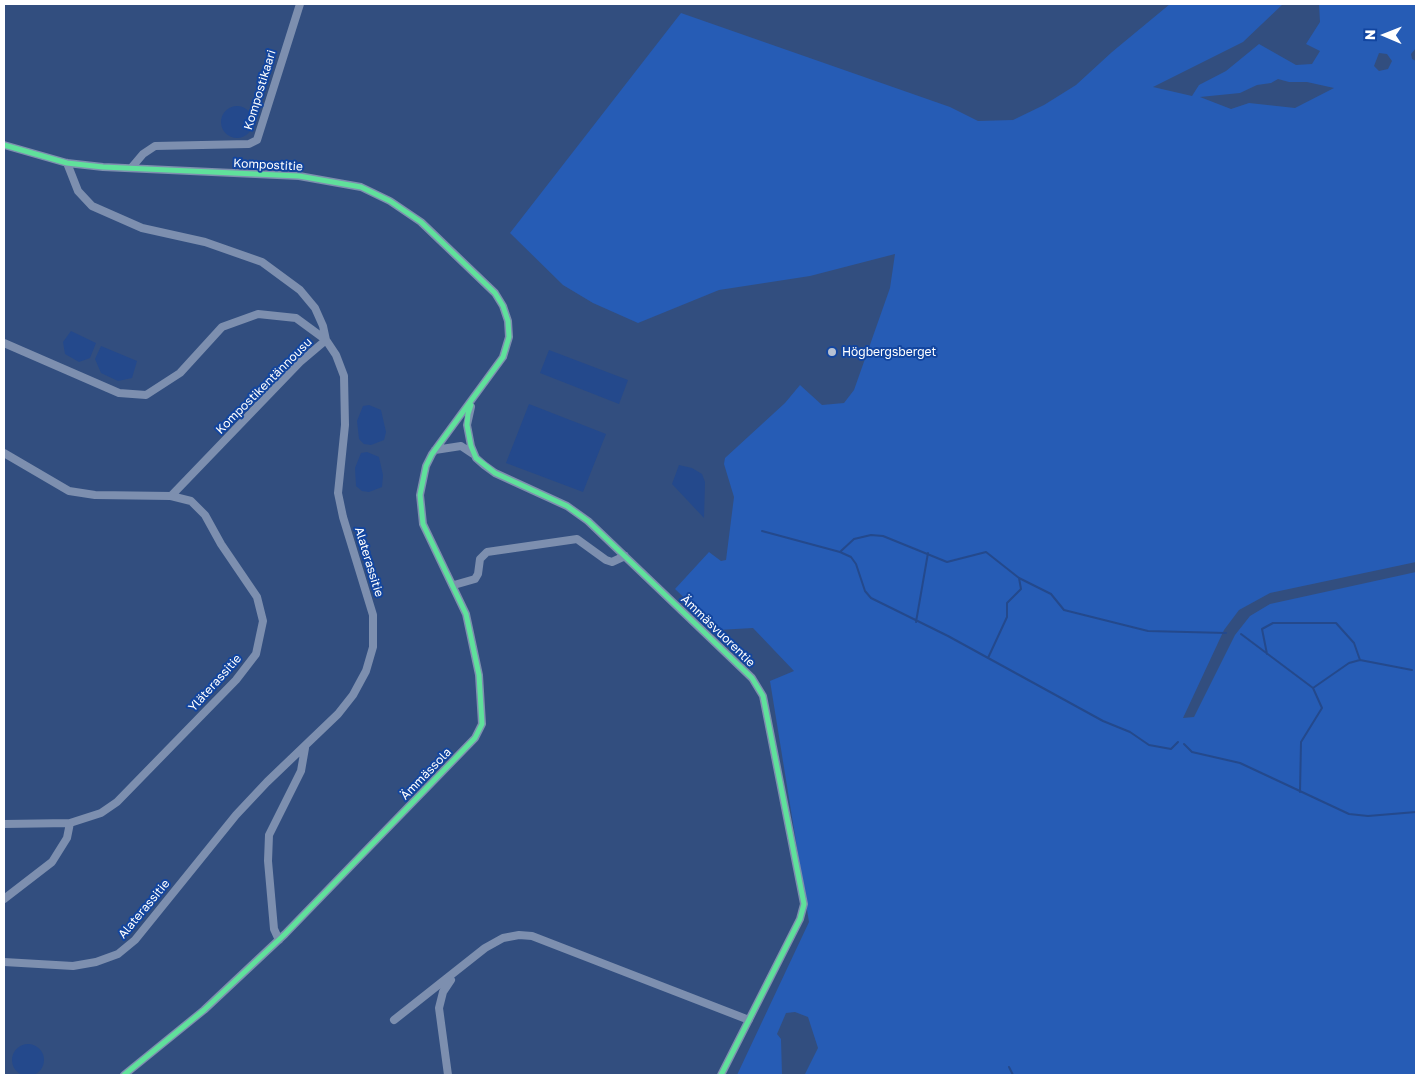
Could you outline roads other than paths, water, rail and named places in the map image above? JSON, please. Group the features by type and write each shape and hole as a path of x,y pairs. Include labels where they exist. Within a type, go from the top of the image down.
{"street":[{"name":"Kompostikaari","path":"132,167 143,154 156,146 249,144 257,140 300,4"},
{"name":"Kompostitie","path":"4,145 67,163 299,176 361,187 390,200 421,222 494,293 503,306 508,321 509,337 503,357 474,399"},
{"name":"Kompostikentännousu","path":"67,163 78,191 92,206 142,228 231,249 262,262 280,274 300,290 315,308 326,340 294,369 171,496"},
{"name":"Alaterassitie","path":"4,343 119,393 146,395 180,373 222,327 258,314 296,318 326,340 336,355 344,376 345,425 338,493 343,516 373,615 373,647 366,671 353,695 338,714 305,748 267,782 236,815 135,940 118,954 96,962 73,966 4,962"},
{"name":"Ämmässola","path":"124,1075 204,1010 279,940 475,738 482,724 479,675 466,614 454,585 428,536 421,509 422,482 426,466 435,450 474,399"},
{"path":"474,399 468,414 467,425 471,446 476,458"},
{"name":"Ämmäsvuorentie","path":"435,450 461,446 495,473 567,506 588,521 752,678 763,696 804,904 800,918 721,1075"},
{"name":"Yläterassitie","path":"4,453 70,491 95,495 171,496 191,501 206,515 221,544 257,597 263,621 256,654 236,680 117,802 101,813 70,823 4,824"},
{"path":"454,585 475,579 478,574 480,559 487,552 577,539 606,560 612,562 626,556"},
{"path":"279,940 274,929 268,860 269,835 301,771 305,748"},
{"path":"4,898 52,862 67,838 70,823"},
{"path":"394,1020 485,948 503,938 519,935 532,936 749,1020"},
{"path":"448,1075 439,1008 443,992 454,974"}],"waterway":[{"path":"762,531 840,552 851,557 856,564 865,591 871,598 948,636 1103,721 1130,732 1149,745 1171,749 1178,742"},
{"path":"841,551 854,539 871,535 883,536 947,562 986,552 1019,578 1051,594 1064,610 1148,631 1226,633"},
{"path":"916,622 928,553"},
{"path":"988,658 1007,617 1007,603 1021,589 1019,578"},
{"path":"1267,654 1262,629 1273,623 1336,623 1354,643 1360,660"},
{"path":"1241,634 1313,688 1349,663 1360,660 1412,670"},
{"path":"1300,792 1301,742 1322,708 1313,688"},
{"path":"1184,744 1192,752 1240,763 1349,814 1368,816 1416,812"},
{"path":"1009,1067 1013,1075"}],"place":[{"name":"Högbergsberget","path":"832,352"}]}
